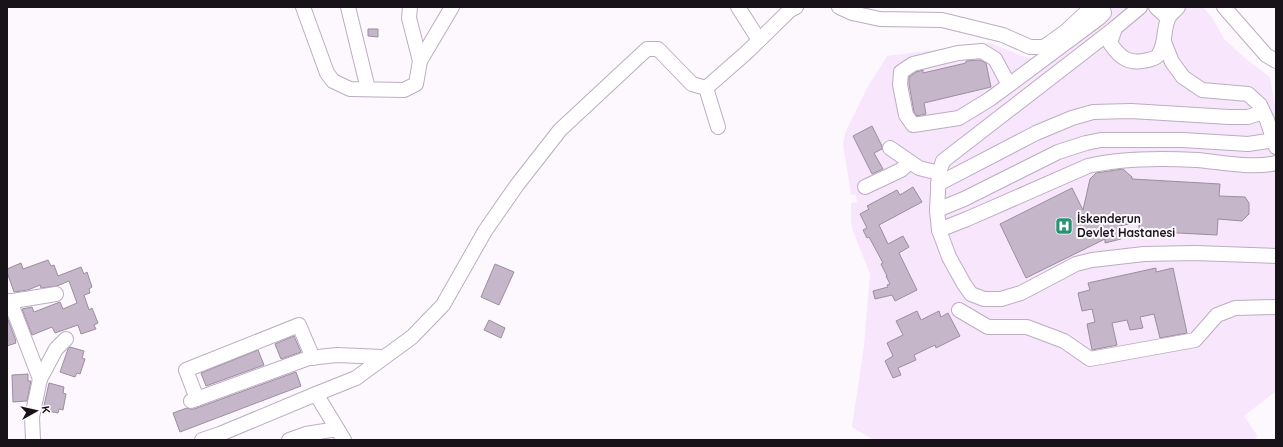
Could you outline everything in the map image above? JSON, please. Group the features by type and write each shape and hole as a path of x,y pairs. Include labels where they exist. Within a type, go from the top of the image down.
{"street":[{"path":"303,7 327,73 333,81 350,89 404,90 416,84 420,61 452,7"},
{"path":"348,7 368,89"},
{"path":"410,7 409,18 420,61"},
{"path":"738,7 759,40"},
{"path":"706,88 724,73 790,10 796,7"},
{"path":"839,7 852,13 880,19 942,20 1003,35 1030,47 1044,47 1065,32 1092,7"},
{"path":"1009,86 995,59 982,51 958,53 913,64 901,72 900,85 906,115 914,125 959,118 1009,86 1099,18 1104,13 1102,7"},
{"path":"1140,7 943,161 939,179 937,210 939,230 949,258 971,294 984,299 1001,299 1021,293 1076,264 1092,260 1144,254 1195,253 1276,256"},
{"path":"1156,7 1168,18"},
{"path":"1115,28 1110,43 1118,54 1131,62 1152,59 1158,56 1164,42 1168,18 1178,7"},
{"path":"1224,7 1266,55 1276,61"},
{"path":"937,210 964,199 1058,152 1101,140 1182,140 1275,144 1260,105 1248,94 1202,90 1183,77 1172,62 1164,42"},
{"path":"202,440 356,378 412,337 443,305 485,232 517,185 560,130 647,49 658,49 692,84 706,88"},
{"path":"706,88 718,128"},
{"path":"939,179 1036,133 1072,118 1094,112 1131,111 1229,117 1248,117 1263,112"},
{"path":"890,148 919,168 939,179"},
{"path":"939,230 967,220 1088,166 1101,163 1126,160 1196,160 1260,166 1276,163"},
{"path":"865,187 901,170 910,162"},
{"path":"40,379 8,302 56,294"},
{"path":"959,310 988,327 1027,327 1064,341 1090,359 1195,340 1217,315 1235,308 1276,307"},
{"path":"313,358 299,325 186,370 194,400 309,358 313,358 337,355 383,357"},
{"path":"33,440 32,417 40,379 56,349 66,339"},
{"path":"316,394 341,435"},
{"path":"289,440 306,434 341,435"}],"shaded area":[{"name":"İskenderun Devlet Hastanesi","path":"1107,7 1203,7 1213,19 1224,39 1246,59 1270,77 1276,114 1276,391 1244,416 1257,435 1255,440 874,440 852,427 864,346 870,274 853,231 851,221 851,203 857,202 856,195 851,194 843,144 846,131 867,88 887,56 990,43 1027,58 1041,56"}],"building":[{"path":"368,29 378,29 378,37 368,36"},
{"path":"980,60 986,63 991,87 924,103 926,114 917,116 914,112 909,77 916,72 923,70 923,73 966,63 966,61"},
{"path":"872,126 882,146 882,149 874,153 883,169 872,174 853,136"},
{"path":"1123,169 1132,177 1132,179 1220,184 1219,196 1245,197 1249,203 1249,214 1242,221 1218,219 1217,235 1139,231 1139,222 1119,226 1121,239 1105,243 1105,239 1026,278 1000,224 1072,188 1083,210 1090,179 1096,173"},
{"path":"913,187 922,202 879,225 888,244 903,236 909,247 899,253 917,290 895,301 892,295 875,299 873,291 888,287 887,285 890,284 881,264 883,263 869,237 867,238 863,230 867,228 860,214 869,209 867,206 897,190 900,195"},
{"path":"48,260 51,266 54,265 58,276 81,267 84,274 87,272 92,287 89,289 90,293 84,295 89,310 92,308 98,323 94,325 96,329 81,334 78,325 55,333 52,327 32,335 22,309 32,307 34,312 60,302 63,309 77,303 69,281 57,286 41,288 40,285 28,290 14,292 7,269 21,263 23,269"},
{"path":"495,264 514,272 499,305 481,297"},
{"path":"1156,268 1156,272 1173,268 1187,333 1160,338 1154,314 1140,317 1143,328 1130,330 1127,320 1112,323 1117,345 1092,350 1087,324 1095,322 1092,309 1082,311 1078,293 1090,290 1088,283"},
{"path":"917,311 921,320 939,311 941,317 948,313 960,336 936,348 935,345 914,355 916,360 898,368 901,375 893,378 885,361 893,356 887,343 903,335 896,321"},
{"path":"7,317 16,343 7,346"},
{"path":"489,320 505,328 501,338 484,330"},
{"path":"294,336 301,352 281,359 275,344"},
{"path":"70,347 84,351 82,358 85,359 80,374 77,373 75,377 60,372"},
{"path":"258,350 264,365 206,386 201,373"},
{"path":"296,372 301,386 180,432 173,413 187,408 194,409"},
{"path":"28,374 28,381 31,381 27,401 13,402 12,375"},
{"path":"49,383 64,387 63,393 66,394 63,410 59,409 58,413 43,410"}],"place":[{"name":"İskenderun Devlet Hastanesi","path":"1064,226"}]}
